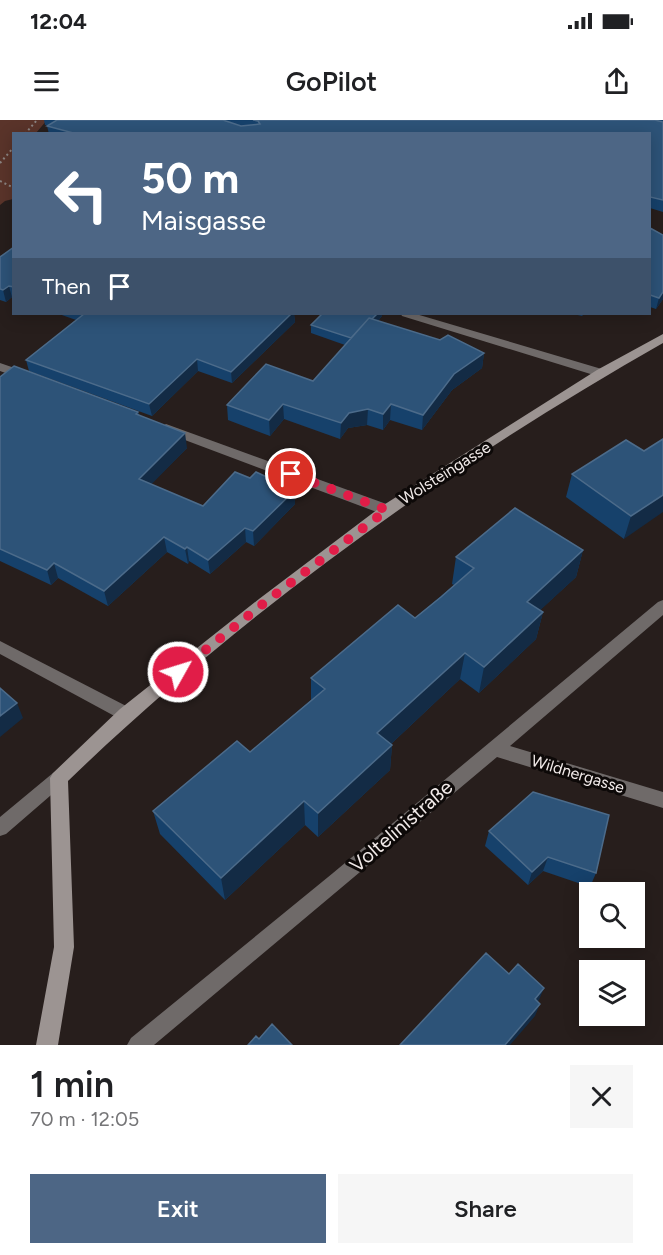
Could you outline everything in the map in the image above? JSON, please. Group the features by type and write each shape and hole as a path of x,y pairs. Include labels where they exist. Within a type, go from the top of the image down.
{"street":[{"path":"409,315 601,374"},
{"name":"Wolsteingasse","path":"126,714 264,603 387,510 601,374 663,338"},
{"path":"0,367 33,379"},
{"path":"153,423 387,510"},
{"name":"Voltelinistraße","path":"138,1045 340,879 663,606"},
{"path":"0,647 126,714 59,778 0,828"},
{"name":"Wildnergasse","path":"493,748 663,800"},
{"path":"47,1045 64,947 59,778"}],"path":[{"path":"28,132 37,120"},
{"path":"0,163 12,149"}],"shaded area":[{"path":"0,120 47,120 37,132 12,132 12,199 0,205"}],"building":[{"path":"57,120 223,120 241,126 260,124 253,120 655,120 663,122 663,200 651,197 651,132 70,132 47,126"},
{"path":"651,229 663,235 663,292 659,298 651,295"},
{"path":"12,248 12,287 3,290 0,289 0,257"},
{"path":"83,315 290,315 231,372 197,359 149,404 26,360"},
{"path":"321,315 376,315 372,319 369,318 351,338 311,325"},
{"path":"369,318 440,340 448,335 484,353 454,374 423,415 391,404 383,414 368,409 349,413 341,423 283,404 269,420 227,405 266,364 313,381"},
{"path":"14,366 138,412 136,414 185,433 139,479 203,506 235,472 250,478 256,472 295,490 253,531 245,528 208,560 164,537 104,591 54,563 47,570 0,549 0,377"},
{"path":"663,439 663,495 631,516 572,474 626,440 644,451"},
{"path":"515,508 583,550 527,602 543,612 484,667 465,653 377,733 392,745 318,813 304,801 221,878 153,811 237,741 250,752 325,689 311,678 398,605 415,618 441,597 474,568 456,557"},
{"path":"0,688 17,703 0,716"},
{"path":"533,792 609,815 596,873 548,857 532,872 489,831"},
{"path":"486,953 509,974 518,964 544,988 535,999 540,1004 505,1045 400,1045"},
{"path":"272,1024 292,1045 248,1045 256,1036 259,1039"}],"route":[{"path":"178,672 264,603 387,510 291,474"}]}
